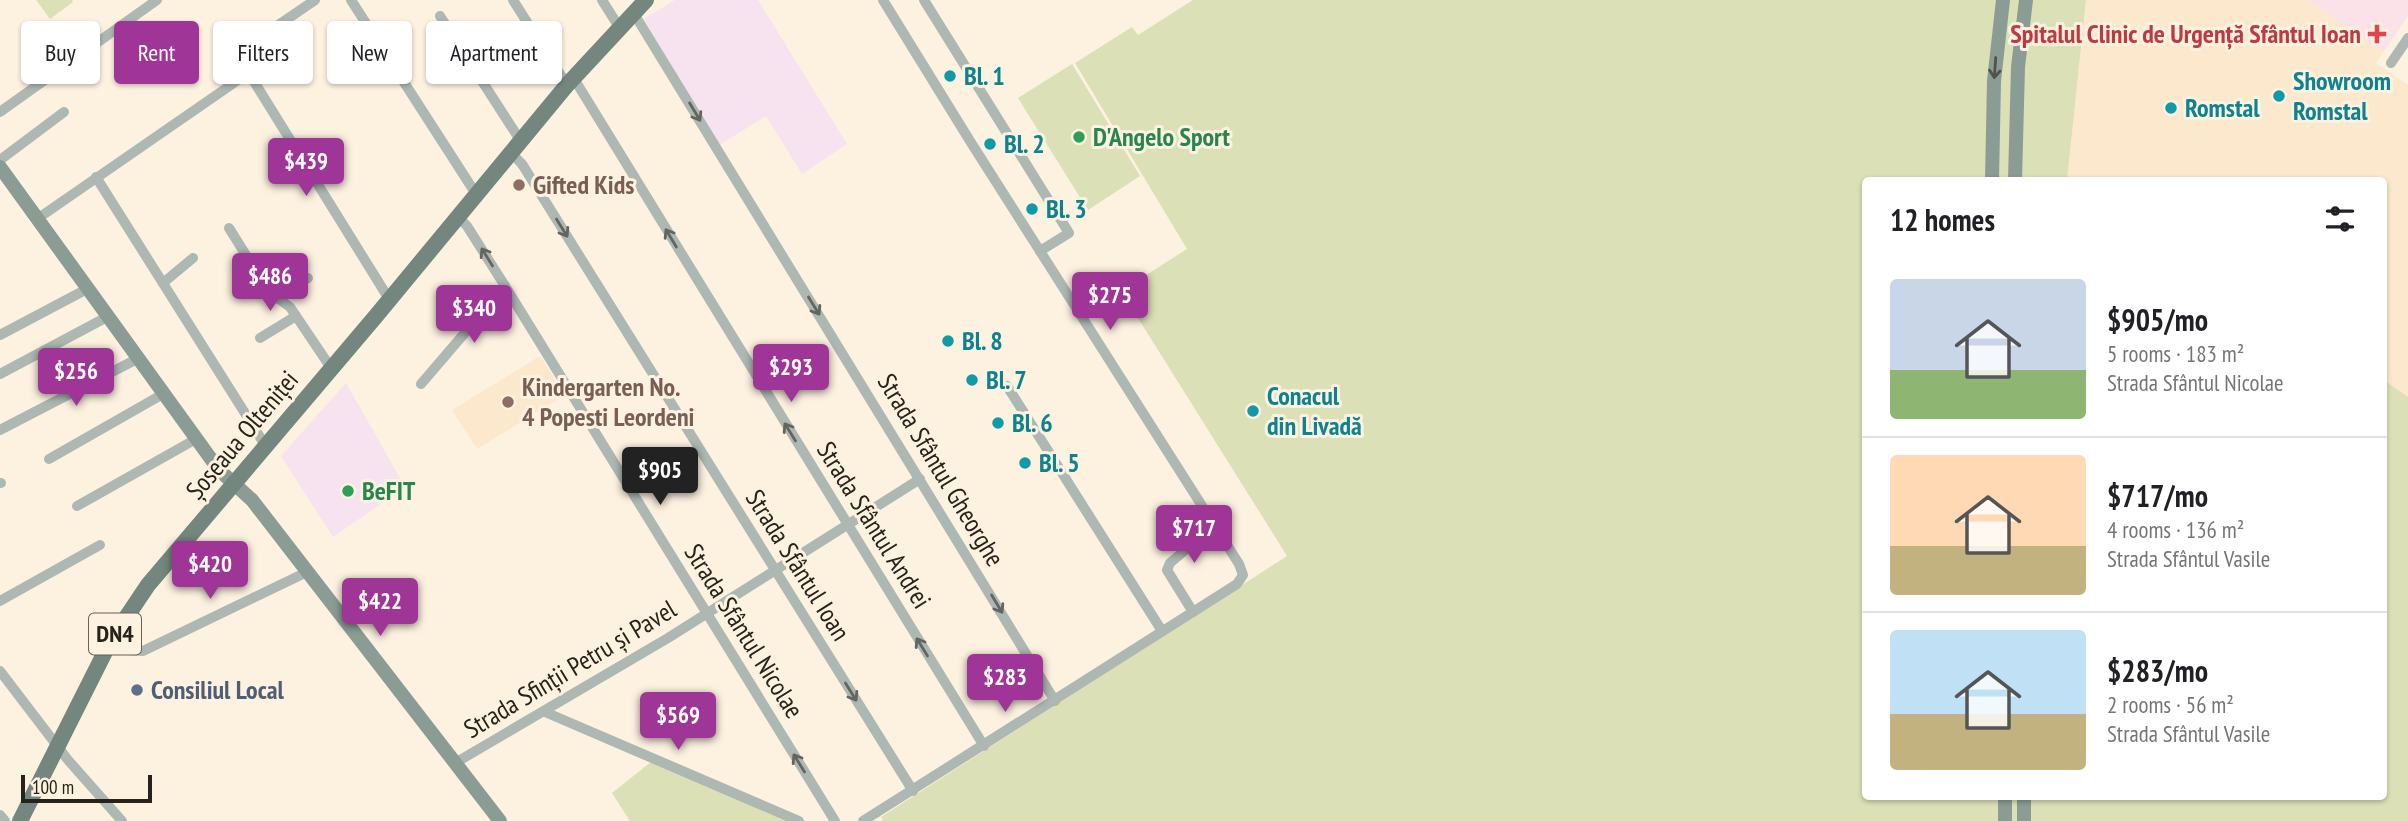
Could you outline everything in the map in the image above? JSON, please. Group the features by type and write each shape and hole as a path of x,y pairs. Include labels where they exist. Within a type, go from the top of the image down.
{"main road":[{"name":"Șoseaua Olteniței","path":"20,821 111,640 156,575 570,81 646,0"}],"street":[{"path":"0,112 157,0"},
{"path":"284,21 315,0"},
{"path":"351,0 475,194"},
{"name":"Strada Sfântul Andrei","path":"513,0 570,81 984,746"},
{"path":"602,0 619,27"},
{"path":"863,821 1237,584 1243,575 1239,564 883,0"},
{"path":"924,0 1069,233 1040,251"},
{"path":"1992,177 1994,81 2003,0"},
{"path":"2015,177 2017,85 2026,0"},
{"name":"Strada Sfântul Gheorghe","path":"634,12 1055,701"},
{"path":"440,16 443,21"},
{"path":"2391,63 2408,38"},
{"path":"37,219 244,76 253,80 389,299"},
{"path":"480,84 515,146"},
{"path":"0,160 64,112"},
{"name":"Strada Sfântul Ioan","path":"515,146 525,169 913,791"},
{"path":"0,167 223,475 252,500 500,821"},
{"path":"96,177 265,445"},
{"name":"Strada Sfântul Nicolae","path":"457,216 470,230 505,286 835,821"},
{"name":"Șoseaua Olteniței","path":"229,228 268,292 285,302 331,369"},
{"path":"163,283 193,258"},
{"path":"279,299 285,292 308,278"},
{"path":"421,384 505,286"},
{"path":"0,335 87,289"},
{"path":"260,338 296,316"},
{"path":"0,373 107,317"},
{"path":"0,429 137,359"},
{"path":"1007,386 1162,631"},
{"path":"49,459 163,394"},
{"path":"77,506 196,439"},
{"name":"Strada Sfinții Petru și Pavel","path":"455,763 707,614 920,479"},
{"path":"1193,612 1167,570 1184,551 1178,539 1180,532 1207,513"},
{"path":"0,601 100,545"},
{"path":"111,640 128,650 143,650 307,572"},
{"path":"0,671 58,747 122,821"},
{"path":"545,712 799,821"},
{"path":"2005,800 2005,821"},
{"path":"2024,800 2024,821"},
{"path":"0,815 5,821"}],"shaded area":[{"path":"675,0 758,0 847,144 802,174 766,116 718,146 644,19"},
{"name":"Romstal","path":"2086,0 2308,0 2383,52 2376,63 2408,85 2408,397 2387,382 2387,177 2067,177"},
{"name":"Spitalul Clinic de Urgență Sfântul Ioan","path":"2308,0 2408,0 2408,16 2383,52"},
{"name":"Kindergarten No. 4 Popesti Leordeni","path":"540,356 565,395 477,449 452,410"},
{"path":"346,383 405,487 333,537 281,456"}],"green space":[{"path":"36,0 72,0 73,2 50,19"},
{"path":"1193,0 2086,0 2067,177 1862,177 1862,800 2387,800 2387,382 2408,397 2408,821 883,821 881,817 1287,556 1121,291 1187,249 1075,63 1132,27 1138,35"},
{"name":"D'Angelo Sport","path":"1072,64 1140,176 1088,210 1018,98"},
{"path":"651,762 789,821 630,821 612,793"}],"place":[{"name":"Spitalul Clinic de Urgență Sfântul Ioan","path":"2377,34"},
{"name":"Bl. 1","path":"950,76"},
{"name":"Showroom Romstal","path":"2279,96"},
{"name":"Romstal","path":"2171,108"},
{"name":"D'Angelo Sport","path":"1079,137"},
{"name":"Bl. 2","path":"990,144"},
{"name":"Gifted Kids","path":"519,185"},
{"name":"Bl. 3","path":"1032,209"},
{"name":"Bl. 8","path":"948,341"},
{"name":"Bl. 7","path":"972,380"},
{"name":"Kindergarten No. 4 Popesti Leordeni","path":"508,402"},
{"name":"Conacul din Livadă","path":"1253,411"},
{"name":"Bl. 6","path":"998,423"},
{"name":"Bl. 5","path":"1025,463"},
{"name":"BeFIT","path":"348,491"},
{"name":"Consiliul Local","path":"137,690"}]}
